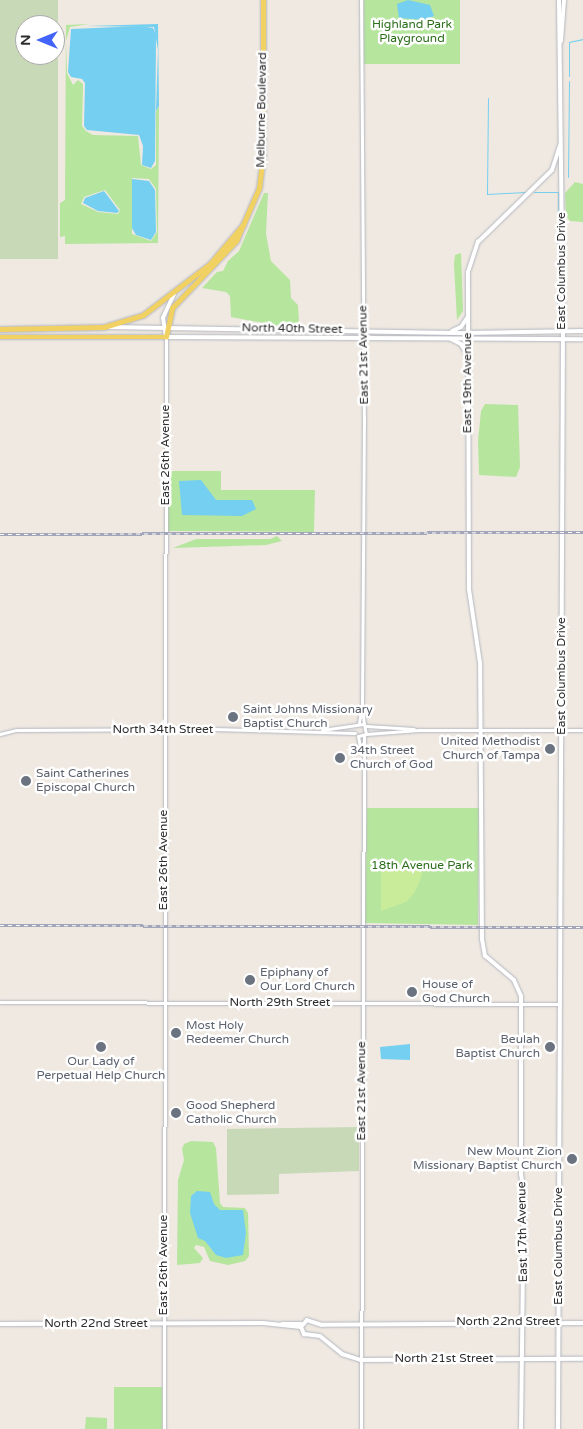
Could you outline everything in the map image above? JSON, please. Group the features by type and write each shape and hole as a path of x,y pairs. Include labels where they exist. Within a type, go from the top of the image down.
{"main road":[{"name":"Melburne Boulevard","path":"166,337 165,327 172,308 182,294 228,252 248,217 259,188 264,156 263,0"},
{"name":"East Columbus Drive","path":"558,0 562,170 562,730 558,1429"},
{"name":"East Columbus Drive","path":"560,44 564,0"},
{"path":"561,138 554,166 562,170"},
{"name":"East 19th Avenue","path":"483,948 480,663 469,589 468,272 474,247 554,166"},
{"name":"Melburne Boulevard","path":"104,327 143,315 174,294 225,249 248,217"},
{"path":"165,327 167,307 174,294"},
{"path":"448,332 461,328 468,316"},
{"name":"North 40th Street","path":"0,329 165,327 468,333 583,331"},
{"path":"313,330 313,337"},
{"name":"North 40th Street","path":"0,337 364,336 583,339"},
{"path":"448,338 461,344 468,356"},
{"name":"East 17th Avenue","path":"483,948 490,961 518,985 521,1004 524,1322 521,1429"},
{"name":"North 22nd Street","path":"0,1324 164,1323 282,1324 301,1326 307,1320 314,1323 583,1323"},
{"path":"312,1334 314,1323"},
{"name":"North 21st Street","path":"301,1326 304,1334 312,1334 342,1354 361,1360 583,1359"}],"street":[{"name":"East 21st Avenue","path":"361,0 364,336 362,710 365,725 362,753 361,1429"},
{"name":"East 26th Avenue","path":"164,1429 166,337"},
{"name":"East 21st Avenue","path":"359,723 362,710"},
{"path":"355,726 359,723 419,730"},
{"name":"East 21st Avenue","path":"355,726 362,753"},
{"name":"North 34th Street","path":"322,730 355,726"},
{"name":"North 34th Street","path":"1,732 322,730 365,735"},
{"path":"365,735 419,730 583,730"},
{"name":"North 29th Street","path":"0,1002 560,1004"}],"green space":[{"path":"0,0 58,0 58,15 15,15 15,65 58,65 58,259 0,259"},
{"name":"Highland Park Playground","path":"364,0 460,0 460,64 364,64"},
{"path":"89,24 70,27 66,41 67,73 73,85 78,80 83,84 82,126 86,131 93,135 138,136 141,165 151,169 156,165 156,111 159,106 158,243 65,244 65,236 60,237 60,203 65,200 66,25","holes":["132,178 149,179 156,189 157,232 151,241 132,234","105,190 120,210 118,214 98,212 81,204 84,197"]},
{"path":"575,182 583,184 583,222 570,221 566,216 565,193"},
{"path":"264,193 268,193 266,234 271,261 290,280 291,298 298,305 299,322 285,327 231,317 230,296 226,292 202,288 217,272 223,271 228,261 239,251"},
{"path":"461,253 463,311 457,320 454,264 455,255"},
{"path":"485,404 518,405 520,467 516,477 479,475 478,441 481,411"},
{"path":"165,471 221,471 221,490 315,490 314,532 165,531"},
{"path":"277,536 282,541 266,545 173,548 196,539 270,539"},
{"name":"18th Avenue Park","path":"367,808 479,808 478,925 365,923"},
{"path":"385,865 422,865 422,875 415,892 406,902 381,911 381,869"},
{"path":"359,1127 359,1171 279,1174 279,1194 227,1195 227,1129"},
{"path":"191,1141 213,1142 216,1148 220,1203 223,1207 245,1208 248,1213 249,1256 245,1261 228,1265 210,1261 204,1247 196,1245 194,1248 203,1258 200,1263 177,1265 178,1180 184,1160 182,1149 184,1144"},
{"path":"114,1387 162,1387 162,1429 114,1429"},
{"path":"86,1417 107,1418 107,1429 85,1429"}],"water":[{"path":"408,0 430,5 434,16 425,20 399,18 397,4"},
{"path":"158,24 159,106 156,111 158,50 154,27 86,26"},
{"path":"141,26 153,28 156,35 155,161 151,168 142,165 143,146 139,135 87,130 84,126 85,83 82,79 71,77 68,72 71,29"},
{"path":"132,179 149,181 155,190 156,232 151,240 136,235 132,228"},
{"path":"104,191 119,211 117,213 98,211 83,203 85,198"},
{"path":"201,480 216,500 252,500 256,509 242,516 182,515 179,481"},
{"path":"410,1044 410,1060 381,1059 380,1047"},
{"path":"197,1191 210,1192 214,1204 220,1210 243,1210 246,1233 243,1255 226,1258 216,1255 205,1241 198,1238 190,1213 191,1196"}],"waterway":[{"path":"569,76 569,42 583,39"},
{"path":"568,177 569,81"},
{"path":"488,98 487,194 525,192"},
{"path":"534,192 558,192 557,311"}],"railway":[{"path":"0,534 583,532"},
{"path":"0,925 583,927"}],"place":[{"name":"Saint Johns Missionary Baptist Church","path":"233,717"},
{"name":"United Methodist Church of Tampa","path":"550,749"},
{"name":"34th Street Church of God","path":"340,758"},
{"name":"Saint Catherines Episcopal Church","path":"26,781"},
{"name":"Epiphany of Our Lord Church","path":"250,980"},
{"name":"House of God Church","path":"412,992"},
{"name":"Most Holy Redeemer Church","path":"176,1033"},
{"name":"Our Lady of Perpetual Help Church","path":"101,1047"},
{"name":"Beulah Baptist Church","path":"550,1047"},
{"name":"Good Shepherd Catholic Church","path":"176,1113"},
{"name":"New Mount Zion Missionary Baptist Church","path":"572,1159"}]}
